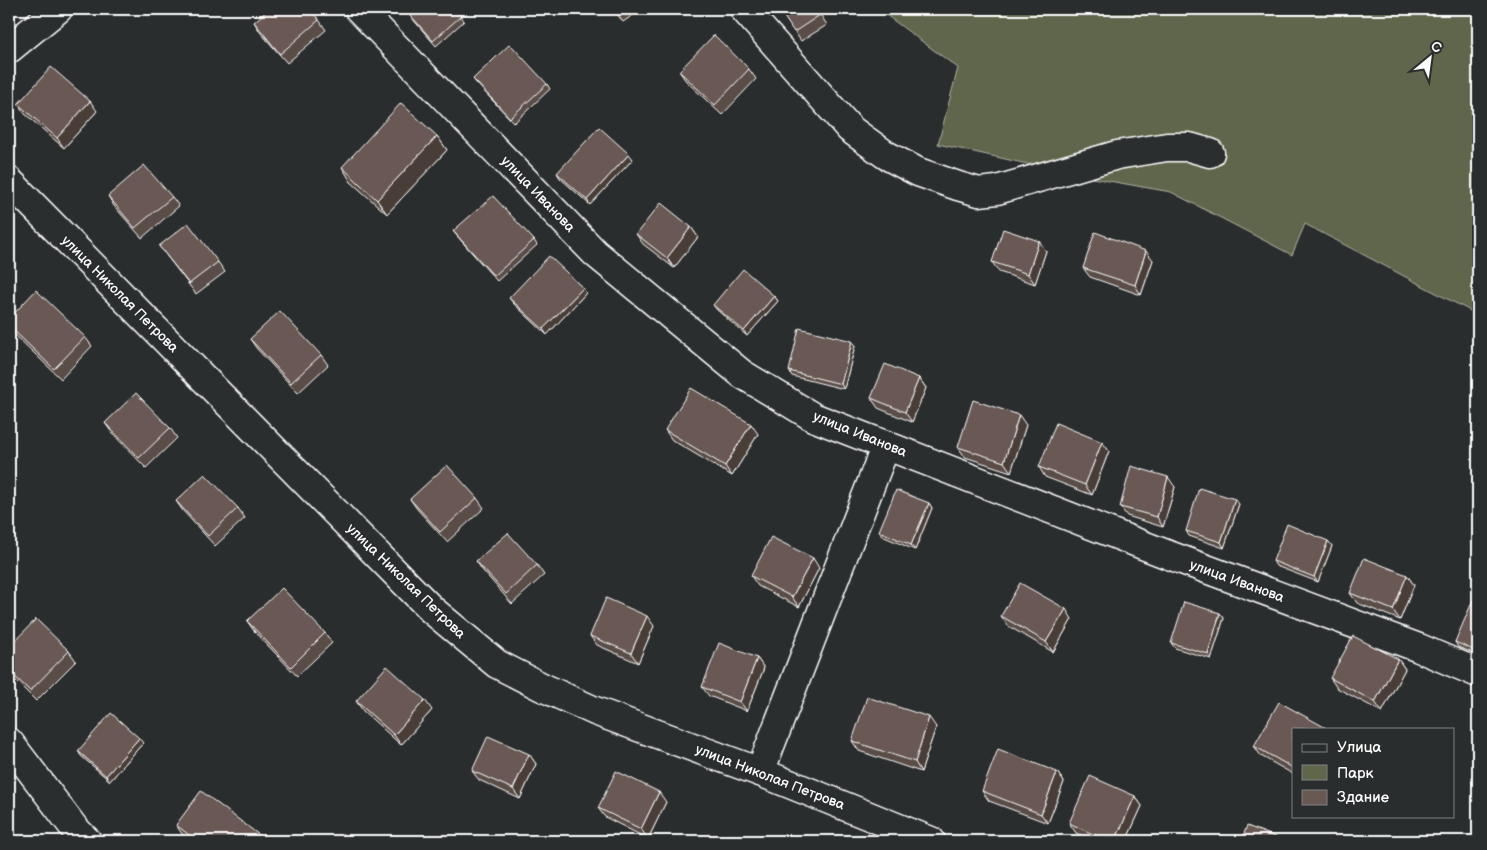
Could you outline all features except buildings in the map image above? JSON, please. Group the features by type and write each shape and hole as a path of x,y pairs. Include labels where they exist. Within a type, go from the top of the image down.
{"street":[{"path":"9,49 58,9"},
{"name":"улица Иванова","path":"359,9 595,253 742,374 813,417 1166,554 1419,648 1478,673"},
{"path":"744,9 850,129 886,155 918,172 958,186 979,192 997,190 1117,155 1167,146 1189,147 1210,152"},
{"name":"улица Николая Петрова","path":"9,181 432,610 497,664 595,711 760,772 931,841"},
{"path":"760,772 886,445"},
{"path":"9,742 87,841"}],"green space":[{"path":"878,9 1478,9 1478,315 1305,224 1292,255 1171,192 1081,176 938,144 958,68"}]}
